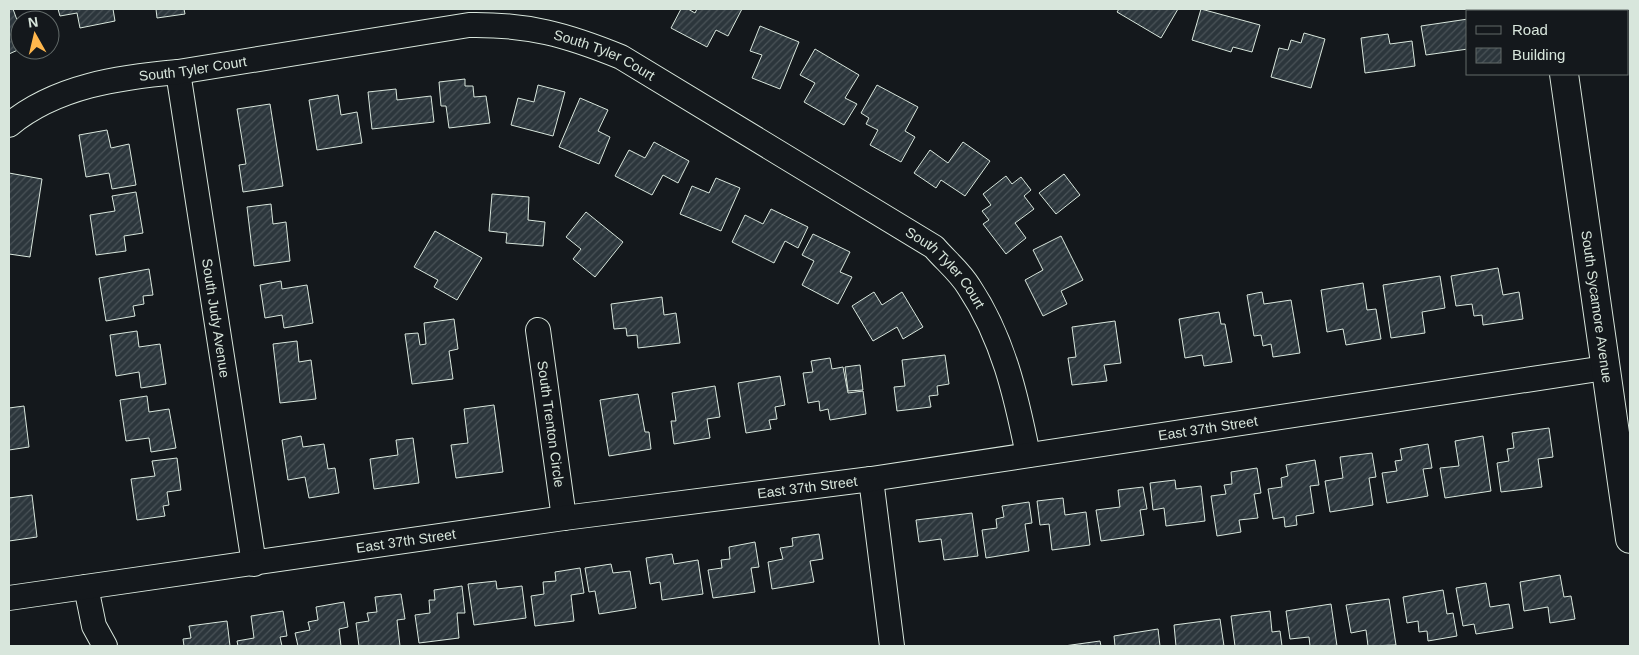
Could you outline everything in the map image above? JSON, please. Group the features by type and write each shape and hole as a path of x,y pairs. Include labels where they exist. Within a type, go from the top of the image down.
{"main road":[{"name":"South Sycamore Avenue","path":"1564,75 1630,539"}],"street":[{"name":"South Tyler Court","path":"9,125 20,116 65,92 134,76 178,72 469,25 498,24 536,28 580,40 621,57 934,247 968,285 994,328 1013,382 1028,455"},
{"name":"South Judy Avenue","path":"178,72 254,564"},
{"name":"South Trenton Circle","path":"538,330 564,518"},
{"name":"East 37th Street","path":"9,598 564,518 871,479 1605,368"},
{"path":"871,479 892,646"},
{"path":"86,587 94,626 105,646"}],"building":[{"path":"9,9 13,9 10,10 9,54"},
{"path":"113,9 115,21 80,28 77,13 60,16 60,10 58,10"},
{"path":"156,9 184,9 185,14 157,18"},
{"path":"681,9 688,9 695,13 697,9 742,9 728,36 716,30 707,47 671,28"},
{"path":"1119,9 1178,9 1161,38 1117,12"},
{"path":"1201,9 1260,25 1252,52 1233,47 1231,52 1192,40"},
{"path":"1466,19 1466,49 1426,55 1421,26"},
{"path":"760,26 799,42 780,89 752,78 762,55 750,51"},
{"path":"1304,33 1325,39 1311,88 1271,77 1279,48 1288,50 1291,40 1301,43"},
{"path":"1388,34 1390,44 1412,41 1415,66 1365,73 1361,38"},
{"path":"815,49 859,75 845,98 857,104 844,125 804,102 815,83 800,75"},
{"path":"465,79 465,86 473,86 474,97 486,96 490,123 449,128 446,106 441,106 439,82"},
{"path":"538,85 565,92 553,136 511,125 518,98 534,102"},
{"path":"877,85 918,107 905,131 915,137 901,162 870,145 878,130 866,124 869,118 861,113"},
{"path":"396,89 397,100 431,96 434,122 372,129 368,92"},
{"path":"338,95 341,115 357,112 362,143 317,150 309,100"},
{"path":"580,98 608,110 598,131 610,137 599,164 559,147"},
{"path":"270,104 283,186 243,192 239,165 246,164 237,109"},
{"path":"107,130 111,148 129,144 136,185 112,189 109,173 86,177 79,135"},
{"path":"654,142 689,161 678,183 663,175 652,195 615,176 629,150 645,158"},
{"path":"963,142 990,161 965,196 941,180 936,188 914,173 930,150 948,163"},
{"path":"9,173 42,179 30,257 9,254"},
{"path":"1064,174 1080,195 1056,214 1039,193"},
{"path":"1006,176 1012,184 1021,177 1031,190 1024,196 1034,209 1015,223 1026,238 1006,254 983,224 989,220 982,211 991,205 983,194"},
{"path":"716,178 740,188 721,231 680,214 692,186 709,193"},
{"path":"136,192 143,233 124,236 126,251 96,255 90,215 115,211 112,196"},
{"path":"492,194 529,197 528,220 545,222 543,246 506,243 507,233 489,231"},
{"path":"271,204 273,224 286,222 290,261 254,266 247,207"},
{"path":"771,209 808,227 798,248 785,241 774,263 732,242 745,215 763,224"},
{"path":"586,212 623,242 595,277 573,259 581,249 566,237"},
{"path":"435,231 482,258 457,300 434,287 438,280 414,267"},
{"path":"813,234 850,252 840,272 852,277 838,304 802,285 814,261 802,255"},
{"path":"1061,236 1083,280 1061,291 1067,304 1043,316 1025,280 1043,270 1033,250"},
{"path":"1498,268 1503,295 1519,292 1523,319 1483,325 1482,315 1474,316 1472,304 1456,306 1451,276"},
{"path":"149,269 153,295 143,296 144,304 133,306 135,316 106,321 99,278"},
{"path":"1440,276 1445,308 1422,312 1425,333 1391,338 1383,285"},
{"path":"281,281 282,289 307,285 313,323 284,328 282,315 265,318 260,285"},
{"path":"1363,283 1367,310 1376,309 1381,339 1346,345 1343,329 1327,332 1321,290"},
{"path":"874,292 882,305 902,292 923,327 903,339 897,327 873,341 852,306"},
{"path":"1262,292 1264,304 1291,300 1300,353 1273,357 1271,344 1263,346 1261,335 1254,336 1247,295"},
{"path":"662,297 664,315 676,313 680,343 638,348 637,335 627,336 626,328 614,329 611,304"},
{"path":"1219,312 1221,324 1225,324 1232,362 1204,366 1202,355 1185,358 1179,319"},
{"path":"454,319 458,349 449,351 453,379 412,384 405,334 418,333 420,345 426,344 424,323"},
{"path":"1115,321 1121,363 1104,365 1107,381 1072,385 1068,358 1076,357 1072,327"},
{"path":"137,331 139,347 160,344 166,384 141,388 139,372 116,376 110,335"},
{"path":"297,341 299,362 311,360 316,399 280,403 273,344"},
{"path":"945,355 949,384 937,386 938,395 929,396 931,407 897,411 894,387 905,386 902,360"},
{"path":"830,358 832,369 843,367 848,393 863,391 866,414 830,420 828,409 820,411 819,401 808,403 803,373 813,372 811,361"},
{"path":"860,365 863,390 848,391 845,367"},
{"path":"780,376 785,405 775,407 777,419 769,420 771,429 746,433 738,383"},
{"path":"715,386 720,417 707,419 710,438 674,444 671,421 676,421 672,393"},
{"path":"638,394 645,432 649,432 651,449 609,456 600,400"},
{"path":"147,396 149,412 169,409 176,448 151,452 149,438 126,441 120,400"},
{"path":"494,405 503,472 456,478 451,445 468,443 464,409"},
{"path":"24,406 29,447 9,450 9,408"},
{"path":"1549,428 1553,457 1538,459 1542,487 1501,492 1497,463 1509,461 1507,449 1514,448 1512,433"},
{"path":"301,436 303,447 324,444 328,469 335,468 339,493 309,498 305,477 288,480 282,440"},
{"path":"1483,436 1491,491 1445,498 1440,468 1459,466 1455,441"},
{"path":"413,438 419,483 374,489 370,459 398,455 396,440"},
{"path":"1428,444 1432,468 1423,469 1428,496 1387,503 1382,473 1397,471 1395,461 1402,460 1400,449"},
{"path":"1372,453 1376,477 1369,478 1373,505 1330,512 1325,481 1343,478 1340,457"},
{"path":"177,458 181,490 167,492 169,505 163,506 165,516 137,520 131,479 155,476 152,461"},
{"path":"1315,460 1319,485 1310,486 1314,513 1296,516 1297,525 1285,527 1284,517 1273,519 1268,489 1282,487 1281,478 1288,476 1286,465"},
{"path":"1257,468 1261,493 1254,494 1258,518 1239,520 1241,532 1217,536 1211,496 1226,494 1224,485 1232,484 1231,472"},
{"path":"1175,480 1176,489 1201,486 1205,521 1166,526 1164,508 1153,510 1150,483"},
{"path":"1143,487 1147,509 1140,510 1144,535 1101,541 1096,510 1120,507 1118,490"},
{"path":"32,495 37,537 9,541 9,498"},
{"path":"1063,498 1065,515 1086,512 1090,545 1052,550 1049,524 1040,525 1037,501"},
{"path":"1029,502 1032,523 1025,524 1029,551 986,558 982,530 997,528 996,519 1004,517 1002,506"},
{"path":"972,513 978,556 944,560 941,539 919,542 916,520"},
{"path":"819,534 823,559 810,561 814,582 772,589 768,562 783,559 780,548 793,546 792,538"},
{"path":"755,542 759,567 751,568 755,592 713,598 708,570 722,568 721,560 730,559 729,547"},
{"path":"672,554 674,564 698,560 703,594 662,600 660,582 650,584 646,558"},
{"path":"611,564 613,573 630,571 636,608 599,614 595,591 589,592 585,568"},
{"path":"580,568 584,593 571,595 574,621 535,626 531,596 544,594 543,582 556,581 555,572"},
{"path":"1560,575 1564,597 1571,596 1575,619 1550,623 1548,607 1524,611 1520,582"},
{"path":"496,581 497,589 522,586 526,618 474,625 468,584"},
{"path":"1486,583 1490,607 1509,604 1513,628 1476,634 1474,624 1463,626 1456,588"},
{"path":"462,586 465,613 457,613 459,638 419,643 415,615 430,613 429,600 435,600 434,590"},
{"path":"1443,590 1447,614 1453,613 1457,636 1428,641 1427,631 1419,632 1418,621 1407,623 1403,597"},
{"path":"401,594 405,619 397,620 400,646 359,646 356,623 369,621 367,613 377,612 375,597"},
{"path":"1389,599 1396,645 1368,646 1366,630 1351,633 1346,605"},
{"path":"344,602 348,627 339,629 341,646 298,646 295,633 310,630 308,622 318,620 316,607"},
{"path":"1331,604 1337,646 1310,646 1309,637 1290,639 1286,611"},
{"path":"283,611 287,636 280,637 282,646 238,646 237,641 254,638 251,616"},
{"path":"1270,611 1272,632 1280,631 1282,646 1235,646 1231,616"},
{"path":"1220,619 1224,646 1176,646 1174,625"},
{"path":"227,621 230,646 184,646 183,639 191,638 189,626"},
{"path":"1158,629 1160,646 1115,646 1114,636"},
{"path":"1100,641 1101,646 1064,646"}]}
